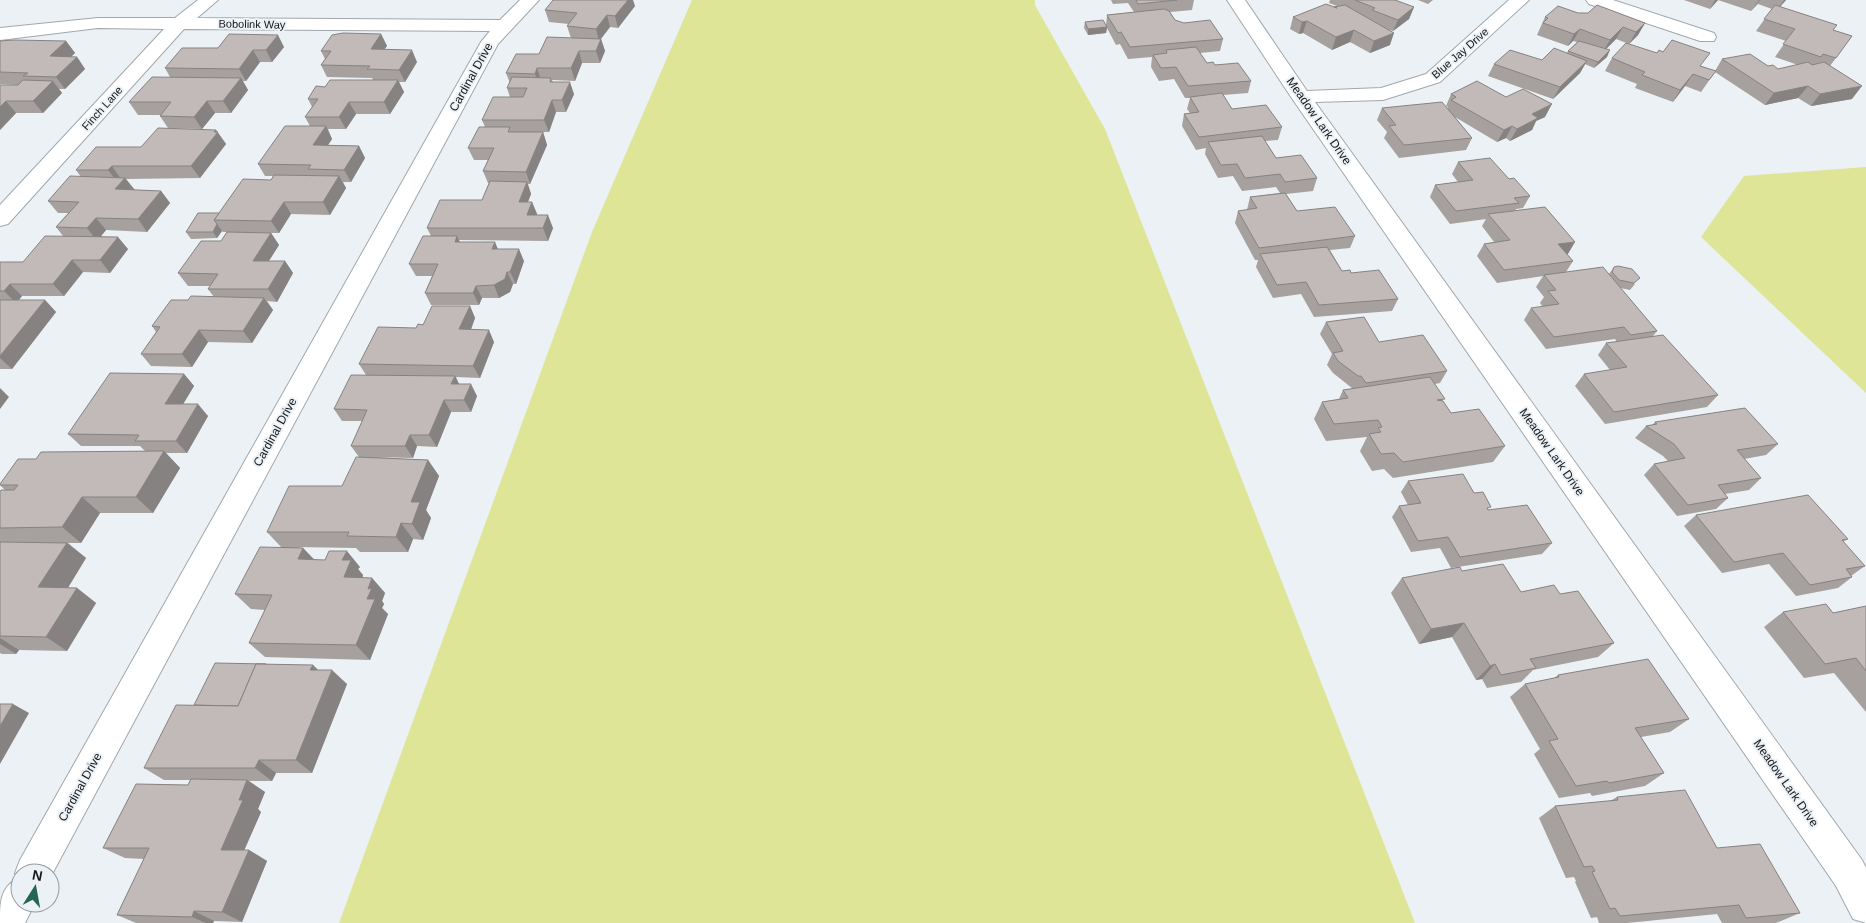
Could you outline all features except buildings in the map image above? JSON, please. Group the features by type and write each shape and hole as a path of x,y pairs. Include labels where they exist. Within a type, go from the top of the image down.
{"street":[{"name":"Finch Lane","path":"0,219 180,23 209,0"},
{"name":"Cardinal Drive","path":"38,863 485,51 504,26 530,0"},
{"name":"Meadow Lark Drive","path":"1236,0 1301,97 1843,865 1866,906"},
{"name":"Blue Jay Drive","path":"1301,97 1383,94 1434,78 1520,0"},
{"path":"1595,0 1707,37"},
{"name":"Bobolink Way","path":"0,34 98,23 504,26"}],"green space":[{"path":"692,0 1035,0 1035,5 1105,129 1415,923 339,923 592,232"},
{"path":"1866,167 1866,393 1701,237 1744,176"}]}
